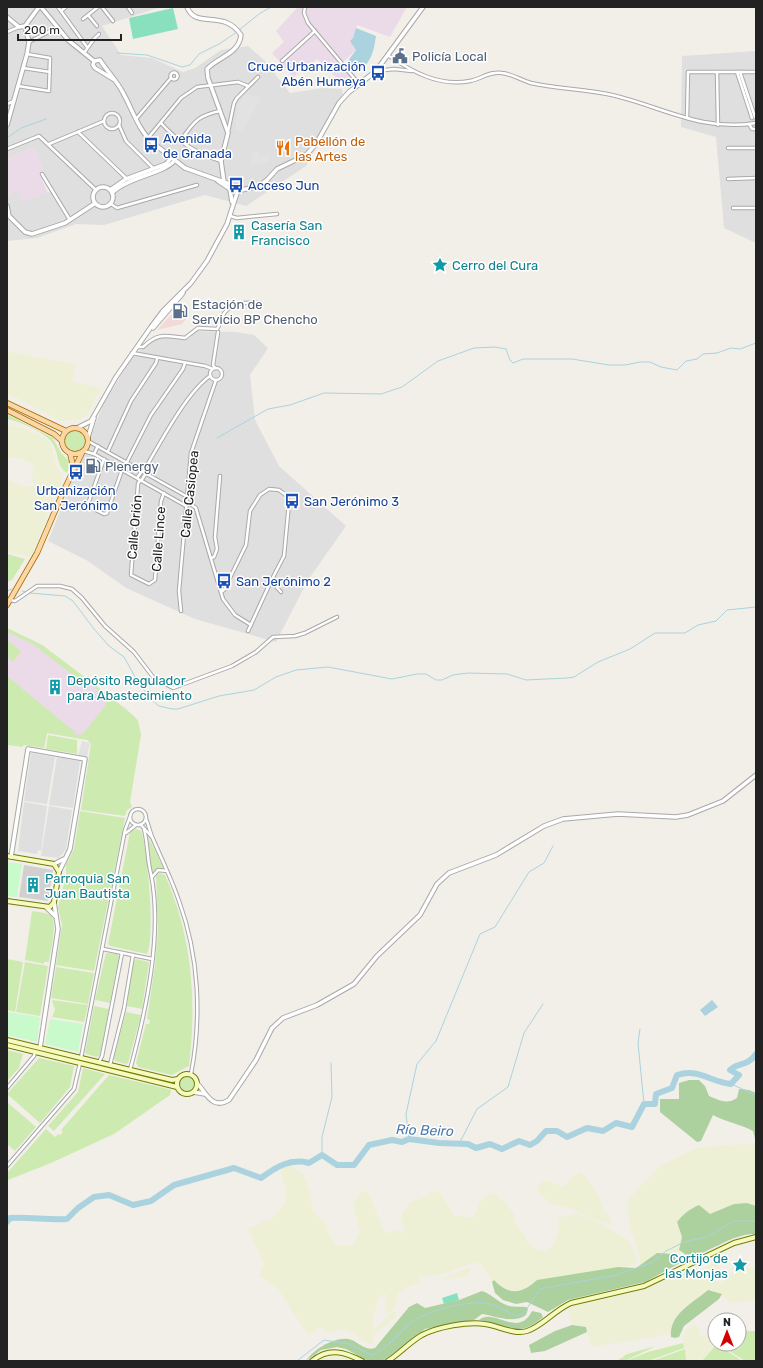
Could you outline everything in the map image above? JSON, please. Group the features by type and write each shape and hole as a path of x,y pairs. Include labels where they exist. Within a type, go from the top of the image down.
{"main road":[{"path":"7,403 66,431 77,428 84,431 88,439 37,554 9,603"},
{"path":"7,410 54,434 62,441 64,448 70,453 73,466 72,474"},
{"path":"62,441 66,431"},
{"path":"70,453 83,452"},
{"path":"7,901 46,908 54,902 59,872 54,864 9,856"},
{"path":"7,1040 40,1048 80,1060 177,1087 183,1094 193,1092 198,1083 191,1074 184,1074 178,1079 172,1080 99,1062 80,1060 35,1052 7,1045"},
{"path":"177,1087 178,1079"},
{"path":"388,1361 421,1336 434,1330 476,1323 512,1331 527,1331 538,1325 561,1307 571,1303 644,1286 734,1243 756,1237"},
{"path":"312,1361 320,1355 332,1351 345,1352 362,1361"}],"street":[{"path":"7,32 25,26 40,7 68,40 94,61 98,60 117,82 136,119 148,138 189,170 234,189 245,189 255,188 264,183 277,169 306,155 316,144 339,103 376,71 423,7"},
{"path":"58,7 88,46"},
{"path":"61,11 66,7"},
{"path":"83,19 98,7"},
{"path":"102,7 113,21"},
{"path":"128,7 132,12"},
{"path":"187,7 191,14 197,18 224,20 236,27 241,35 240,42 235,48 207,69 208,78 212,85 228,133"},
{"path":"305,7 304,13 306,19 360,84"},
{"path":"88,14 97,26"},
{"path":"7,17 19,27"},
{"path":"7,125 27,54 29,42 25,26"},
{"path":"29,42 58,28"},
{"path":"282,61 315,31"},
{"path":"84,53 99,34"},
{"path":"18,86 49,91 50,58 27,54"},
{"path":"388,56 413,71 431,79 443,82 468,82 494,73 504,73 536,84 610,95 687,118 718,125 756,123"},
{"path":"94,61 92,65 117,82"},
{"path":"97,69 100,68 102,64"},
{"path":"24,68 50,72"},
{"path":"376,71 394,69 413,71"},
{"path":"687,118 688,72 756,72"},
{"path":"717,72 718,125"},
{"path":"739,72 754,117 749,124"},
{"path":"224,182 221,161 234,104 248,86 258,77"},
{"path":"136,119 171,78"},
{"path":"148,138 181,98 197,87 238,82 248,86"},
{"path":"7,104 14,101"},
{"path":"180,142 198,119 205,114 220,111"},
{"path":"48,144 104,121 107,115 114,114 119,120 119,125 126,141 154,170"},
{"path":"104,121 105,126 110,129 119,125"},
{"path":"161,123 180,142 205,156 221,161"},
{"path":"749,124 750,127 756,130"},
{"path":"78,132 127,180"},
{"path":"7,149 39,136 96,190"},
{"path":"728,148 756,148"},
{"path":"111,192 127,180 154,170 173,159"},
{"path":"42,174 70,220"},
{"path":"728,179 756,178"},
{"path":"217,181 224,182 234,189"},
{"path":"111,204 117,208 197,185"},
{"path":"102,187 111,192 113,201 111,204 100,208 94,204 92,198 96,190 102,187"},
{"path":"186,496 88,439 94,417 110,386 132,353 149,331 175,304 183,291 213,252 230,216 234,189"},
{"path":"7,206 8,217 23,231 30,234 70,220 94,204"},
{"path":"734,208 756,208"},
{"path":"230,216 237,218 277,214"},
{"path":"137,346 143,347 152,339 160,336 185,338 198,328 217,329 225,311 229,307 248,302 260,303"},
{"path":"139,480 184,406 200,385 210,376 214,368 213,365 218,332"},
{"path":"132,353 157,359 219,369 222,374 221,378 216,380 210,376"},
{"path":"108,451 131,401 157,359"},
{"path":"127,462 151,415 184,369 185,363"},
{"name":"Calle Casiopea","path":"180,611 186,496 191,453 216,380"},
{"path":"77,428 87,424 94,417"},
{"path":"94,454 98,446"},
{"path":"83,452 94,454 104,459 186,506"},
{"path":"104,459 88,506 106,514 122,470"},
{"path":"139,480 144,472"},
{"path":"211,558 214,557 217,549 215,537 220,476"},
{"name":"Calle Orión","path":"139,480 137,488 131,575 151,584"},
{"path":"221,592 224,590 246,546 251,508 263,493 273,489 279,490 285,494 289,503 286,552 248,631"},
{"name":"Calle Lince","path":"151,584 155,580 161,501 164,493"},
{"path":"186,501 196,508 221,592 230,610 251,625"},
{"path":"271,581 281,592"},
{"path":"9,603 15,601 30,589 43,585 60,586 77,593 105,626 134,652 152,677 173,688 232,666 256,652 273,637 295,636 305,633 337,617"},
{"path":"9,856 28,749 85,759 70,849 59,872"},
{"path":"198,1083 209,1099 217,1104 229,1100 256,1060 272,1028 284,1018 317,1006 354,984 377,956 420,915 437,884 449,873 462,866 489,858 544,826 563,819 611,814 676,817 688,815 723,801 756,774"},
{"path":"7,1166 74,1089 126,834 127,821 133,811 140,809 146,814 146,819 152,837 168,872 184,917 195,970 197,1021 191,1074"},
{"path":"130,817 131,822 136,825 141,825 152,837"},
{"path":"141,825 146,819"},
{"path":"126,834 136,825"},
{"path":"130,1070 144,1013 152,959 154,915 152,877 144,828"},
{"path":"54,864 65,858"},
{"path":"152,877 158,870 168,872"},
{"path":"40,1048 58,929 54,902"},
{"path":"46,908 55,916"},
{"path":"103,949 152,959"},
{"path":"99,1062 102,1056 122,953"},
{"path":"110,1065 124,1009 133,955"},
{"path":"7,1088 34,1056 35,1052"},
{"path":"193,1092 205,1094"}],"shaded area":[{"path":"7,7 161,7 102,26 121,55 152,58 183,72 195,68 221,50 248,46 264,60 290,93 323,88 342,89 343,98 306,166 246,206 205,195 104,225 76,224 37,238 7,241 7,197 17,190 23,201 50,192 40,175 44,173 34,147 7,159"},
{"path":"298,7 407,7 390,37 357,25 353,38 356,50 343,62 358,79 347,88 317,59 293,77 272,53 284,42 276,31"},
{"path":"756,51 756,243 724,228 716,137 681,127 682,56"},
{"path":"245,94 262,97 243,130 235,130 237,107"},
{"path":"34,147 44,173 40,175 48,193 23,201 17,191 7,197 7,159"},
{"path":"252,152 258,152 260,156 267,154 271,160 259,165 258,161 257,163 251,165"},
{"name":"Estación de Servicio BP Chencho","path":"183,302 187,305 187,318 182,324 157,330"},
{"path":"195,331 236,332 254,335 268,348 250,375 255,420 279,466 346,526 308,580 276,642 195,619 126,588 88,561 48,541 104,403 135,353 160,337 189,339"},
{"name":"Plenergy","path":"92,456 100,461 95,475 86,472"},
{"path":"7,628 42,645 126,709 138,721 141,735 88,765 91,744 88,740 47,733 44,748 7,732"},
{"path":"82,741 90,743 87,757 78,756"},
{"path":"31,753 55,757 47,804 24,801"},
{"path":"57,757 80,761 73,808 49,805"},
{"path":"24,802 47,806 41,851 38,850 37,854 18,851"},
{"path":"49,806 72,810 66,849 59,858 41,856"},
{"path":"24,865 53,870 48,901 19,897"}],"green space":[{"path":"173,8 178,29 133,39 129,18"},
{"path":"8,352 76,364 72,382 93,386 101,391 96,396 85,417 61,421 7,393"},
{"path":"7,414 53,438 61,453 69,461 69,469 67,473 61,468 56,450 47,437 19,422 7,419"},
{"path":"7,424 23,428 47,439 51,444 57,468 63,476 59,490 53,492 33,482 31,478 35,470 32,463 15,457 7,457"},
{"path":"75,431 82,434 85,441 82,448 75,451 68,448 65,441 68,434"},
{"path":"7,479 24,487 32,486 51,495 54,499 31,557 7,551"},
{"path":"7,554 25,559 12,580 7,582"},
{"path":"7,628 42,645 86,678 82,682 33,644 7,632"},
{"path":"7,640 21,651 13,662 7,656"},
{"path":"7,676 76,733 74,735 83,734 105,706 106,700 88,679 134,716 138,721 141,735 130,802 132,807 127,810 125,816 81,810 91,744 88,740 47,733 44,748 23,745 23,747 7,745"},
{"path":"48,735 77,740 77,754 46,749"},
{"path":"80,811 125,818 94,971 56,965 62,925 58,907 66,876 66,865 74,849"},
{"path":"136,829 141,831 144,841 150,893 150,931 147,954 110,946 108,944 130,832"},
{"path":"148,836 164,869 157,869 152,874"},
{"path":"7,862 22,864 17,897 7,896"},
{"path":"160,873 165,875 181,921 187,945 192,993 189,1066 172,1075 138,1067 136,1063 146,1024 149,1024 150,1020 147,1019 155,966 158,930 156,875"},
{"path":"32,911 47,914 51,916 53,920 54,931 49,962 44,962 44,964 25,960"},
{"path":"106,953 117,954 119,957 110,1003 95,1000"},
{"path":"7,959 23,962 15,1012 7,1010"},
{"path":"136,959 149,962 142,1009 127,1006 133,962"},
{"path":"25,962 48,966 40,1016 16,1012"},
{"path":"56,967 94,973 88,1004 51,998"},
{"path":"52,1000 88,1005 84,1022 52,1017 55,1010"},
{"path":"94,1006 109,1009 100,1055 97,1057 86,1054 85,1052"},
{"path":"7,1012 40,1017 37,1042 7,1035"},
{"path":"126,1012 141,1015 128,1063 126,1064 115,1061 114,1058"},
{"path":"50,1019 83,1024 78,1052 45,1044"},
{"path":"7,1050 23,1054 19,1068 7,1081"},
{"path":"39,1058 74,1066 70,1087 40,1123 7,1094"},
{"path":"83,1068 105,1074 54,1131 48,1126 78,1092"},
{"path":"109,1075 168,1089 171,1090 170,1095 114,1134 51,1163 8,1180 7,1173 46,1129 55,1137 58,1134 60,1135 63,1132 61,1130"},
{"path":"187,1077 192,1079 194,1084 192,1089 187,1091 182,1089 180,1084 182,1079"},
{"path":"689,1080 699,1080 705,1086 709,1096 723,1101 730,1101 737,1098 739,1089 749,1090 756,1093 756,1142 753,1131 713,1115 701,1141 697,1142 660,1112 660,1099 679,1099 679,1083"},
{"path":"7,1102 36,1127 15,1151 7,1144"},
{"path":"741,1144 756,1145 756,1206 747,1203 710,1214 682,1237 679,1250 674,1254 657,1253 640,1265 640,1256 630,1228 627,1208 630,1198 635,1192 661,1166 697,1148"},
{"path":"290,1164 304,1176 310,1192 313,1211 326,1223 330,1236 336,1245 353,1245 360,1231 355,1213 354,1202 362,1190 369,1193 385,1234 392,1230 405,1233 401,1214 410,1202 424,1198 429,1193 439,1192 454,1215 473,1218 480,1202 492,1193 496,1194 499,1199 505,1201 515,1216 514,1221 524,1234 528,1243 537,1250 544,1251 553,1245 558,1233 559,1218 577,1213 601,1224 628,1240 637,1257 635,1265 537,1280 528,1289 509,1292 501,1288 494,1280 492,1282 482,1265 475,1262 440,1275 418,1276 420,1282 403,1289 398,1294 394,1309 385,1315 386,1293 377,1299 377,1306 373,1316 373,1331 391,1313 396,1311 395,1317 374,1336 373,1332 373,1343 370,1344 361,1340 353,1333 343,1329 326,1333 322,1327 308,1335 278,1289 259,1276 264,1263 248,1229 264,1221 270,1221 285,1203 286,1190 280,1170"},
{"path":"580,1172 586,1177 598,1194 602,1207 611,1220 612,1225 595,1220 570,1208 550,1204 537,1189 542,1182 547,1180 563,1187 575,1174"},
{"path":"747,1203 756,1206 756,1234 739,1236 698,1255 689,1257 679,1250 682,1237 677,1222 690,1210 699,1205 710,1214 734,1204"},
{"path":"657,1253 674,1254 682,1262 645,1282 568,1300 548,1312 527,1302 516,1304 503,1300 495,1293 492,1282 494,1280 505,1289 516,1291 526,1288 537,1280 618,1267 636,1268"},
{"path":"714,1263 720,1268 713,1274 713,1280 720,1283 732,1272 756,1267 756,1300 731,1303 721,1294 708,1290 692,1304 683,1308 675,1320 670,1334 591,1347 586,1327 572,1325 567,1308 645,1289 694,1266 697,1272"},
{"path":"471,1267 469,1274 460,1278 440,1279"},
{"path":"708,1290 722,1294 719,1299 684,1326 679,1337 671,1337 671,1329 678,1315"},
{"path":"482,1291 507,1305 526,1307 528,1309 526,1315 521,1318 510,1319 482,1314 474,1320 425,1329 383,1361 368,1361 346,1349 337,1347 321,1350 306,1361 309,1356 326,1344 340,1339 352,1340 369,1349 375,1348 409,1307 417,1303 425,1308 459,1300"},
{"path":"457,1293 459,1300 444,1304 442,1298"},
{"path":"532,1311 541,1313 543,1317 526,1328 512,1329 479,1320 485,1317 492,1317 513,1323 520,1322 526,1319"},
{"path":"572,1325 586,1327 587,1332 545,1351 531,1353 529,1345 555,1331"},
{"path":"692,1325 698,1326 700,1336 707,1335 707,1352 710,1352 702,1361 686,1361 683,1337 685,1331"},
{"path":"747,1331 756,1331 756,1361 745,1361 731,1352 747,1352"},
{"path":"683,1343 684,1348 648,1361 626,1361 648,1352"},
{"path":"656,1346 625,1361 617,1361 627,1354"},
{"path":"685,1349 686,1361 652,1361"},
{"path":"710,1352 729,1352 742,1361 702,1361"},
{"path":"332,1355 342,1355 356,1361 320,1361"}],"water":[{"path":"356,28 376,36 372,54 368,62 361,70 353,68 348,61 356,50 350,41 353,38"},
{"path":"712,1000 718,1007 705,1016 700,1010"}],"waterway":[{"path":"239,30 259,14 271,7"},
{"path":"117,53 147,55 182,67 190,65 199,54 219,44 237,32"},
{"path":"7,138 21,128 46,119"},
{"path":"217,438 268,409 290,405 324,393 381,394 402,387 438,361 474,348 495,347 506,349 510,360 513,363 523,359 572,359 609,365 650,362 661,367 677,370 686,361 697,359 703,354 717,353 731,348 740,349 756,343"},
{"path":"7,591 12,589"},
{"path":"22,591 26,592"},
{"path":"29,593 65,596 73,601 109,646 124,657 139,684 152,700 159,706 172,709 178,709 219,696 254,690 276,677 296,670 328,667 392,679 417,674 426,674 436,680 442,680 453,675 468,673 507,674 526,680 574,677 598,662 630,649 655,633 685,633 698,625 716,621 727,610 756,607"},
{"path":"409,1139 406,1114 417,1064 436,1041 480,934 495,927 529,872 544,863 553,846"},
{"path":"459,1144 477,1109 508,1087 524,1033 543,1004"},
{"path":"640,1029 638,1043 644,1104"},
{"name":"Río Beiro","path":"7,1222 10,1218 67,1219 78,1208 94,1197 109,1195 133,1205 151,1201 174,1185 234,1168 261,1178 284,1164 296,1162 309,1163 322,1155 337,1165 354,1165 369,1145 392,1140 402,1142 409,1139 439,1143 468,1144 476,1148 490,1144 502,1149 519,1141 530,1145 537,1141 546,1131 557,1131 567,1137 587,1128 603,1131 616,1123 632,1127 644,1104 655,1104 656,1094 672,1088 677,1075 692,1073 731,1084 739,1075 730,1070 733,1067 746,1063 756,1054"},
{"path":"322,1155 322,1137 332,1097 331,1063"},
{"path":"731,1084 756,1095"},
{"path":"297,1361 324,1340 349,1344 372,1355 388,1345 416,1319 435,1311 457,1305 485,1303 497,1306 517,1316 524,1313 540,1289 616,1275 651,1263 666,1251 684,1242 707,1237 734,1221 756,1221"}],"place":[{"name":"Policía Local","path":"400,56"},
{"name":"Cruce Urbanización Abén Humeya","path":"378,73"},
{"name":"Avenida de Granada","path":"151,145"},
{"name":"Pabellón de las Artes","path":"283,148"},
{"name":"Acceso Jun","path":"236,185"},
{"name":"Casería San Francisco","path":"239,232"},
{"name":"Cerro del Cura","path":"440,265"},
{"name":"Estación de Servicio BP Chencho","path":"180,311"},
{"name":"Plenergy","path":"93,466"},
{"name":"Urbanización San Jerónimo","path":"76,472"},
{"name":"San Jerónimo 3","path":"292,501"},
{"name":"San Jerónimo 2","path":"224,581"},
{"name":"Depósito Regulador para Abastecimiento","path":"55,687"},
{"name":"Parroquia San Juan Bautista","path":"33,885"},
{"name":"Cortijo de las Monjas","path":"740,1265"}]}
